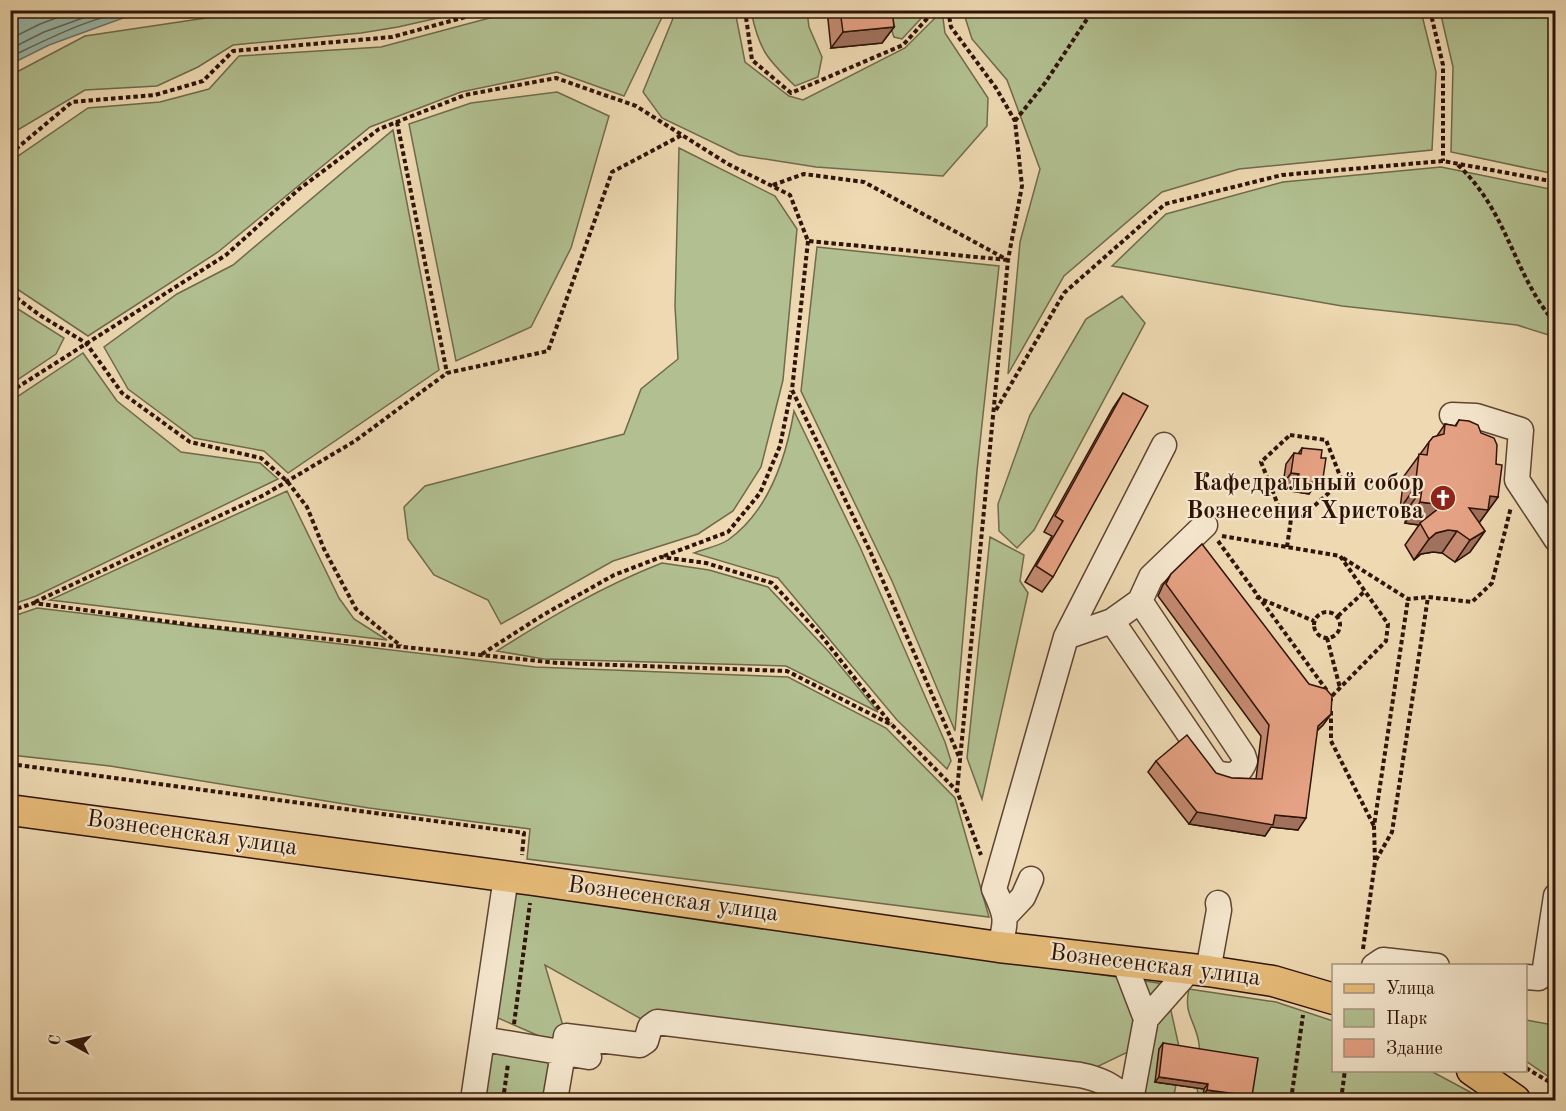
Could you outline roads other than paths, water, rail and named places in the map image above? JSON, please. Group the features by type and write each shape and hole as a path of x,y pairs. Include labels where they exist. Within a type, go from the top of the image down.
{"main road":[{"name":"Вознесенская улица","path":"10,810 520,878 999,947 1199,970 1273,981 1332,998"},
{"path":"1474,1072 1516,1100"}],"lane":[{"path":"1452,415 1476,416 1519,428 1522,436 1517,480 1556,539"},
{"path":"999,947 1006,925 1006,915 994,889 1066,637 1164,445"},
{"path":"1066,637 1112,621 1140,601 1152,577 1205,525"},
{"path":"1112,621 1215,772 1228,776 1236,774 1245,761 1243,755 1140,601"},
{"path":"473,1101 483,1039 520,878"},
{"path":"1006,915 1023,897 1031,879"},
{"path":"1527,977 1539,978 1544,974 1556,896"},
{"path":"1146,1019 1199,970 1219,910 1218,903"},
{"path":"1368,960 1419,964"},
{"path":"555,1101 564,1038 569,1035 640,1045 646,1041 650,1027 657,1022 1080,1075 1099,1079 1115,1088 1130,1101 1146,1019 1124,962"},
{"path":"483,1039 589,1057"}],"water":[{"path":"11,10 192,11 123,18 49,45 11,64"}],"place":[{"name":"Кафедральный собор Вознесения Христова","path":"1443,498"}]}
